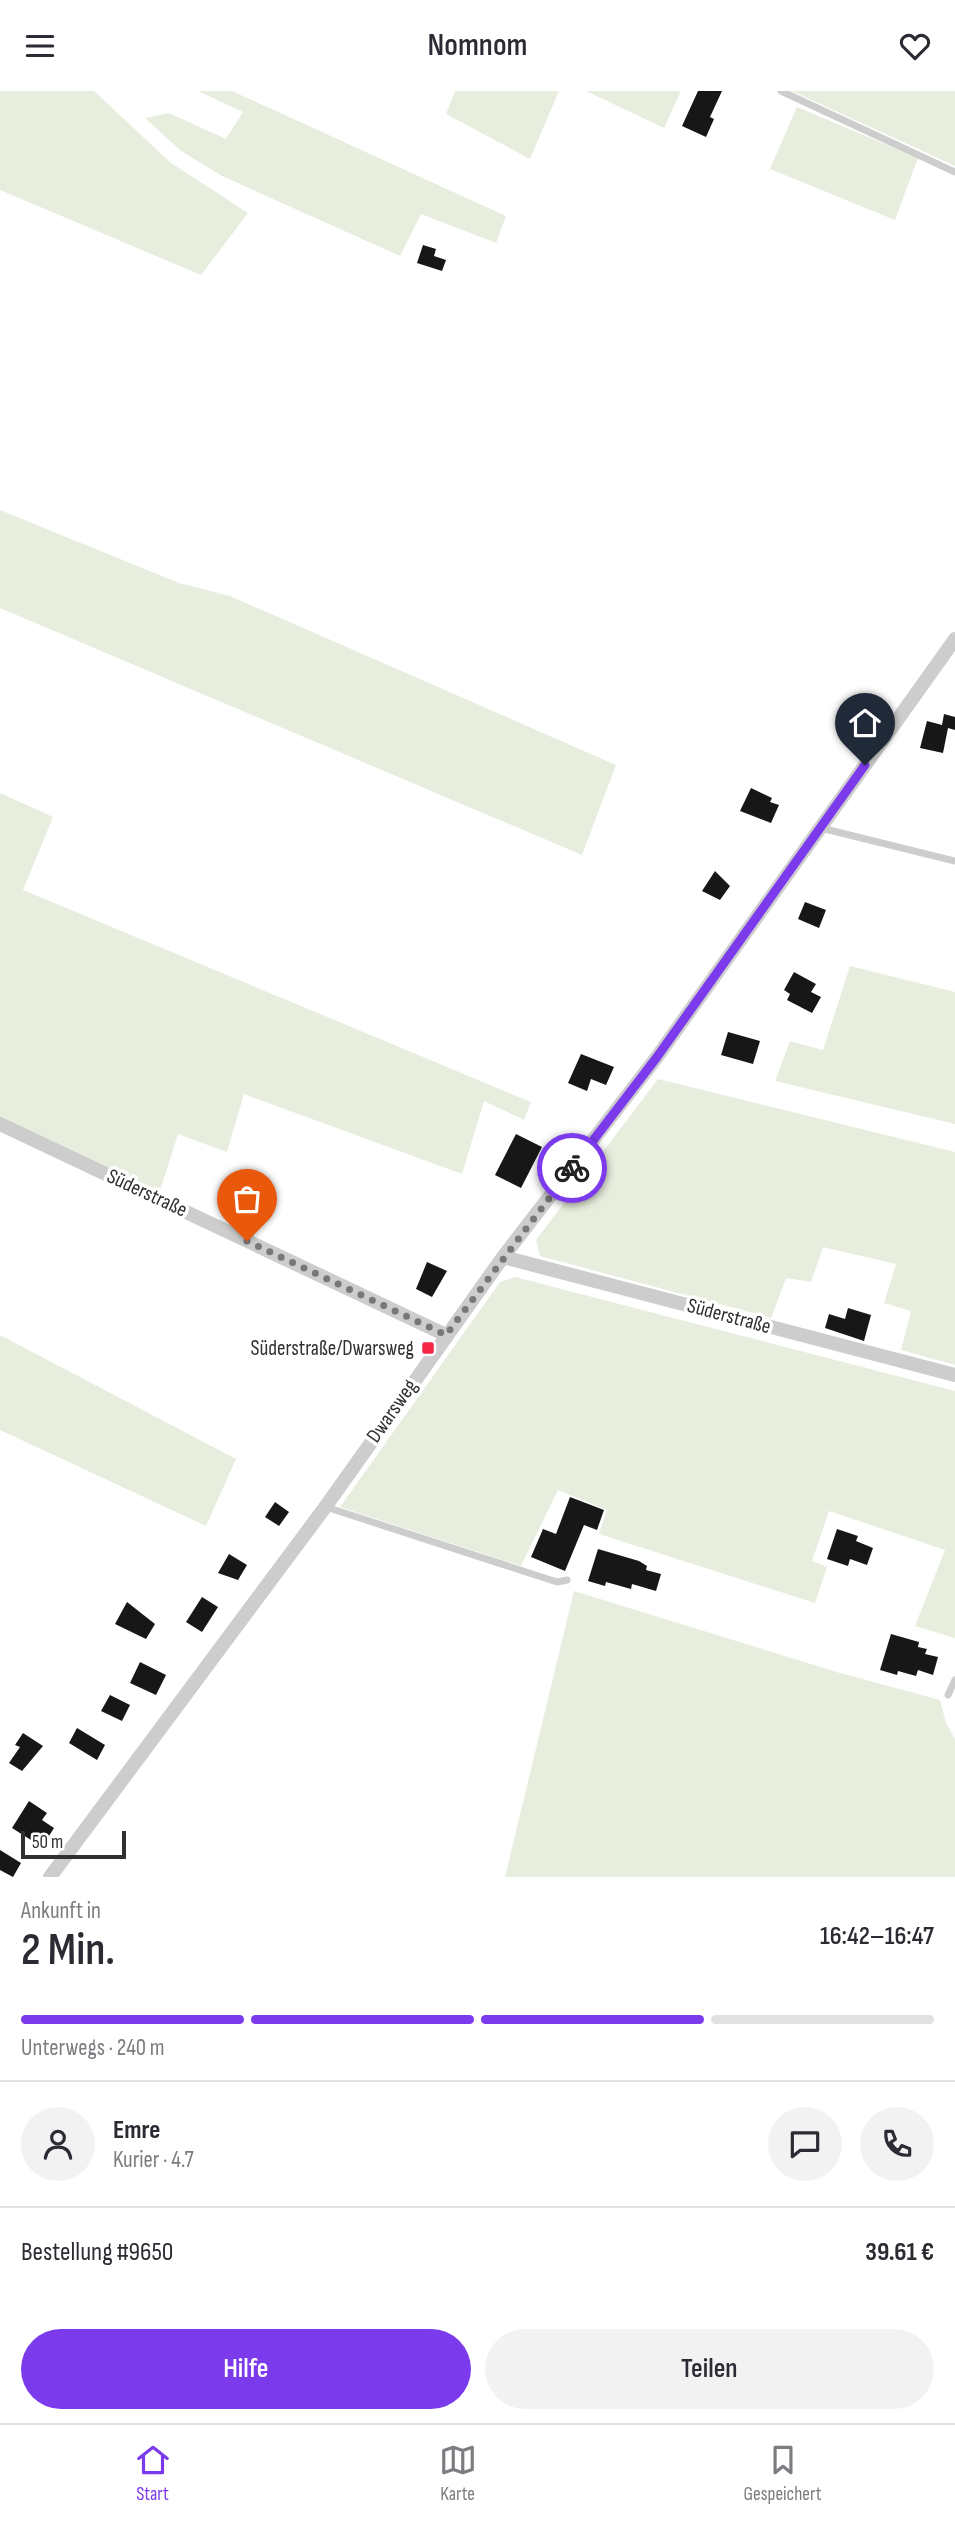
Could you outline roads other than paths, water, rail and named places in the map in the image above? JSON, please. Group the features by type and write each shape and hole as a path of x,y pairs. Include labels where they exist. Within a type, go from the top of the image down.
{"street":[{"name":"Dwarsweg","path":"50,1877 326,1506 503,1257 657,1057 955,639"},
{"name":"Süderstraße","path":"0,1124 446,1335"},
{"name":"Süderstraße","path":"503,1257 955,1375"}],"lane":[{"path":"781,91 955,172"},
{"path":"820,827 955,861"},
{"path":"326,1506 557,1582 567,1580"},
{"path":"948,1695 955,1680"}],"place":[{"name":"Süderstraße/Dwarsweg","path":"428,1348"}]}
